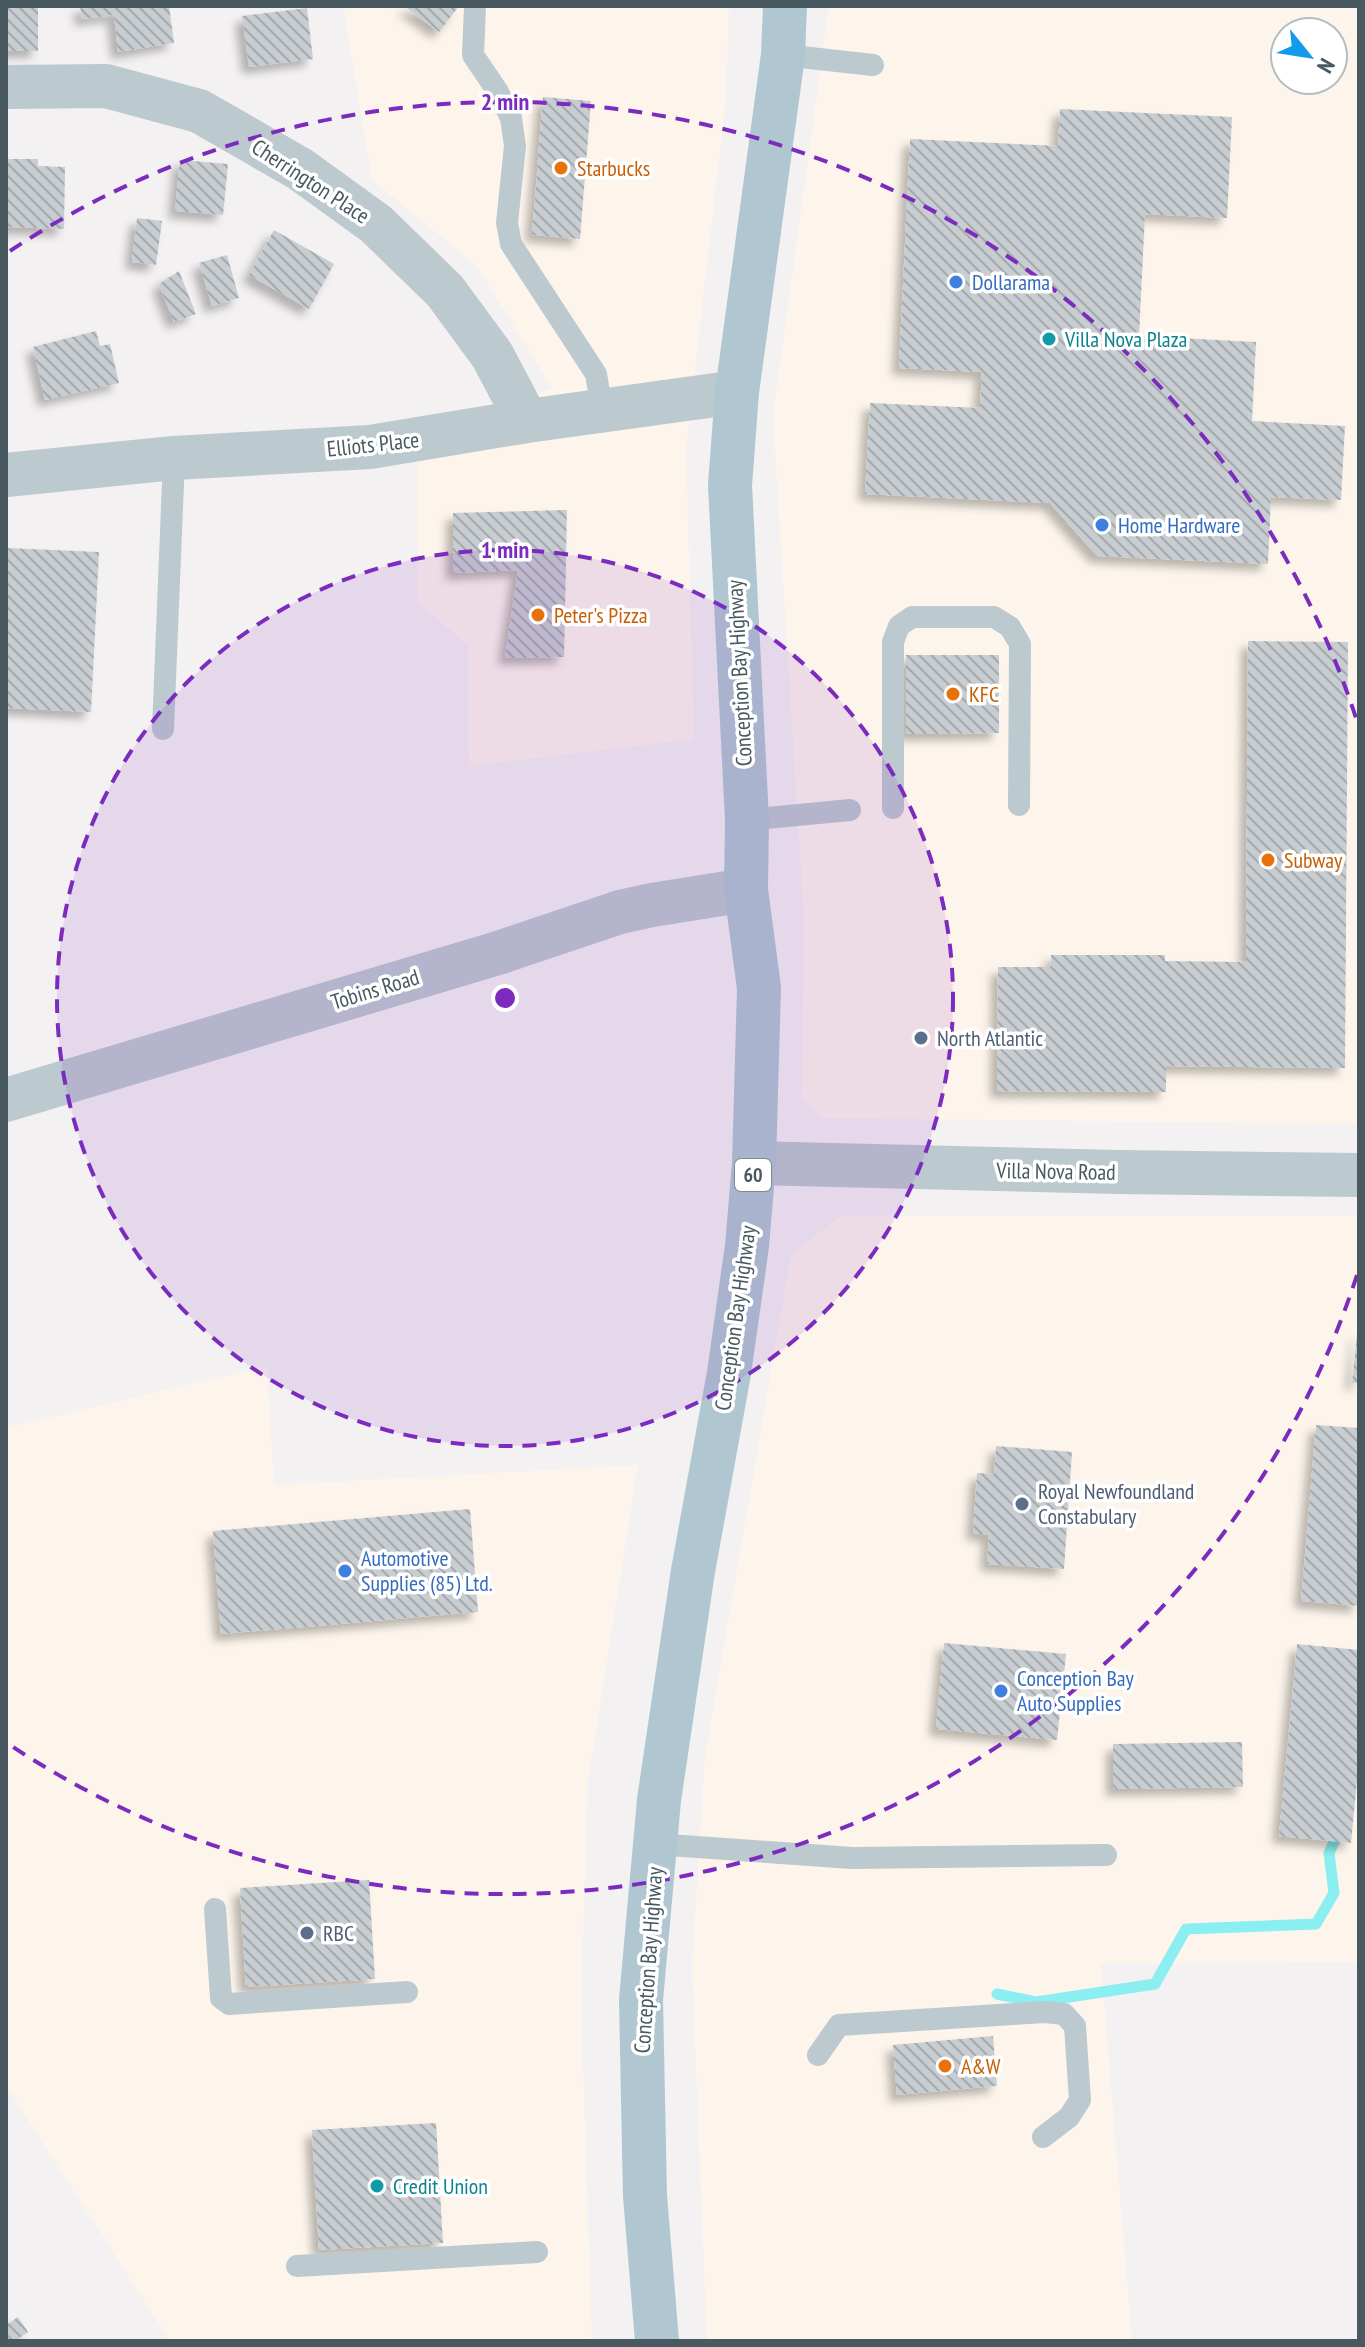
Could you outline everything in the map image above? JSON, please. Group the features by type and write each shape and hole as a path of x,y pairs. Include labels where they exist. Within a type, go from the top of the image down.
{"main road":[{"name":"Conception Bay Highway","path":"657,2341 645,2196 641,2000 659,1800 682,1638 729,1373 747,1246 754,1163 759,988 746,890 747,820 730,485 737,392 783,55 785,6"}],"street":[{"name":"Cherrington Place","path":"6,87 106,86 199,111 300,169 376,224 445,291 492,355 527,421"},
{"name":"Elliots Place","path":"6,475 174,458 370,447 527,421 737,392"},
{"name":"Tobins Road","path":"6,1100 498,953 620,912 746,890"},
{"name":"Villa Nova Road","path":"754,1163 1359,1175"}],"lane":[{"path":"475,6 473,55 511,118 515,146 507,223 511,244 596,374 602,410"},
{"path":"783,55 873,65"},
{"path":"163,729 174,458"},
{"path":"893,808 893,642 899,626 912,617 994,617 1010,627 1020,644 1019,805"},
{"path":"747,820 850,810"},
{"path":"655,1844 852,1858 1106,1855"},
{"path":"215,1909 221,1998 229,2004 407,1992"},
{"path":"818,2055 839,2025 1045,2012 1064,2014 1075,2026 1080,2100 1069,2117 1043,2137"},
{"path":"297,2266 537,2252"}],"shaded area":[{"path":"343,6 729,6 726,98 686,448 694,739 469,766 468,645 418,603 417,420 553,389 476,265 372,180"},
{"name":"Villa Nova Plaza","path":"829,6 1359,6 1359,1124 824,1118 802,1100 804,919 773,416"},
{"path":"841,1216 1359,1216 1359,1962 1101,1964 1132,2341 707,2341 692,1967 705,1756 791,1255"},
{"path":"267,1366 274,1485 638,1465 588,1781 581,2002 592,2341 170,2341 6,2085 6,1428"}],"building":[{"path":"6,6 38,6 38,51 6,51"},
{"path":"80,6 169,6 174,43 118,52 114,15 82,19"},
{"path":"404,6 459,6 439,32"},
{"path":"307,8 313,59 249,67 242,16"},
{"name":"Starbucks","path":"543,97 591,101 580,239 532,235"},
{"name":"Villa Nova Plaza","path":"1060,109 1232,117 1227,218 1145,214 1139,336 1256,342 1252,421 1345,426 1341,500 1271,497 1268,564 1097,556 1050,503 865,494 870,403 980,408 982,372 899,368 910,139 1058,146"},
{"path":"6,159 38,159 38,166 65,167 64,229 6,227"},
{"path":"180,160 228,164 223,215 175,211"},
{"path":"137,218 162,221 156,265 132,262"},
{"path":"274,230 334,264 309,309 249,275"},
{"path":"227,255 239,298 212,306 199,263"},
{"path":"179,271 196,314 174,322 159,284"},
{"path":"96,331 100,346 110,344 119,383 45,400 33,347"},
{"name":"Peter's Pizza","path":"567,510 564,657 505,658 518,570 453,573 453,513"},
{"path":"6,548 99,552 91,712 6,708"},
{"path":"1248,641 1348,642 1345,1068 1166,1066 1166,1092 997,1091 998,967 1051,967 1051,955 1165,955 1165,961 1246,962"},
{"name":"KFC","path":"906,655 999,655 999,733 906,734"},
{"path":"1357,1333 1359,1383 1352,1383"},
{"path":"1316,1425 1359,1428 1359,1606 1301,1601"},
{"name":"Royal Newfoundland Constabulary","path":"996,1446 1072,1452 1064,1569 987,1564 989,1535 973,1533 977,1473 994,1474"},
{"name":"Automotive Supplies (85) Ltd.","path":"470,1509 478,1612 221,1634 213,1531"},
{"name":"Conception Bay Auto Supplies","path":"944,1643 1066,1654 1057,1740 936,1729"},
{"path":"1297,1644 1359,1650 1359,1760 1351,1843 1279,1836"},
{"path":"1242,1742 1243,1787 1113,1789 1113,1744"},
{"name":"RBC","path":"369,1880 375,1979 246,1987 240,1888"},
{"name":"A&W","path":"993,2036 997,2086 897,2095 893,2045"},
{"name":"Credit Union","path":"436,2123 443,2243 319,2250 312,2130"},
{"path":"18,2317 28,2332 15,2341 9,2341 6,2325"}],"waterway":[{"path":"997,1994 1036,2002 1155,1984 1186,1929 1316,1924 1334,1893 1329,1853 1340,1829"}],"place":[{"name":"Starbucks","path":"561,168"},
{"name":"Dollarama","path":"956,282"},
{"name":"Villa Nova Plaza","path":"1049,339"},
{"name":"Home Hardware","path":"1102,525"},
{"name":"Peter's Pizza","path":"538,615"},
{"name":"KFC","path":"953,694"},
{"name":"Subway","path":"1268,860"},
{"name":"North Atlantic","path":"921,1038"},
{"name":"Royal Newfoundland Constabulary","path":"1022,1504"},
{"name":"Automotive Supplies (85) Ltd.","path":"345,1571"},
{"name":"Conception Bay Auto Supplies","path":"1001,1691"},
{"name":"RBC","path":"307,1933"},
{"name":"A&W","path":"945,2066"},
{"name":"Credit Union","path":"377,2186"}]}
